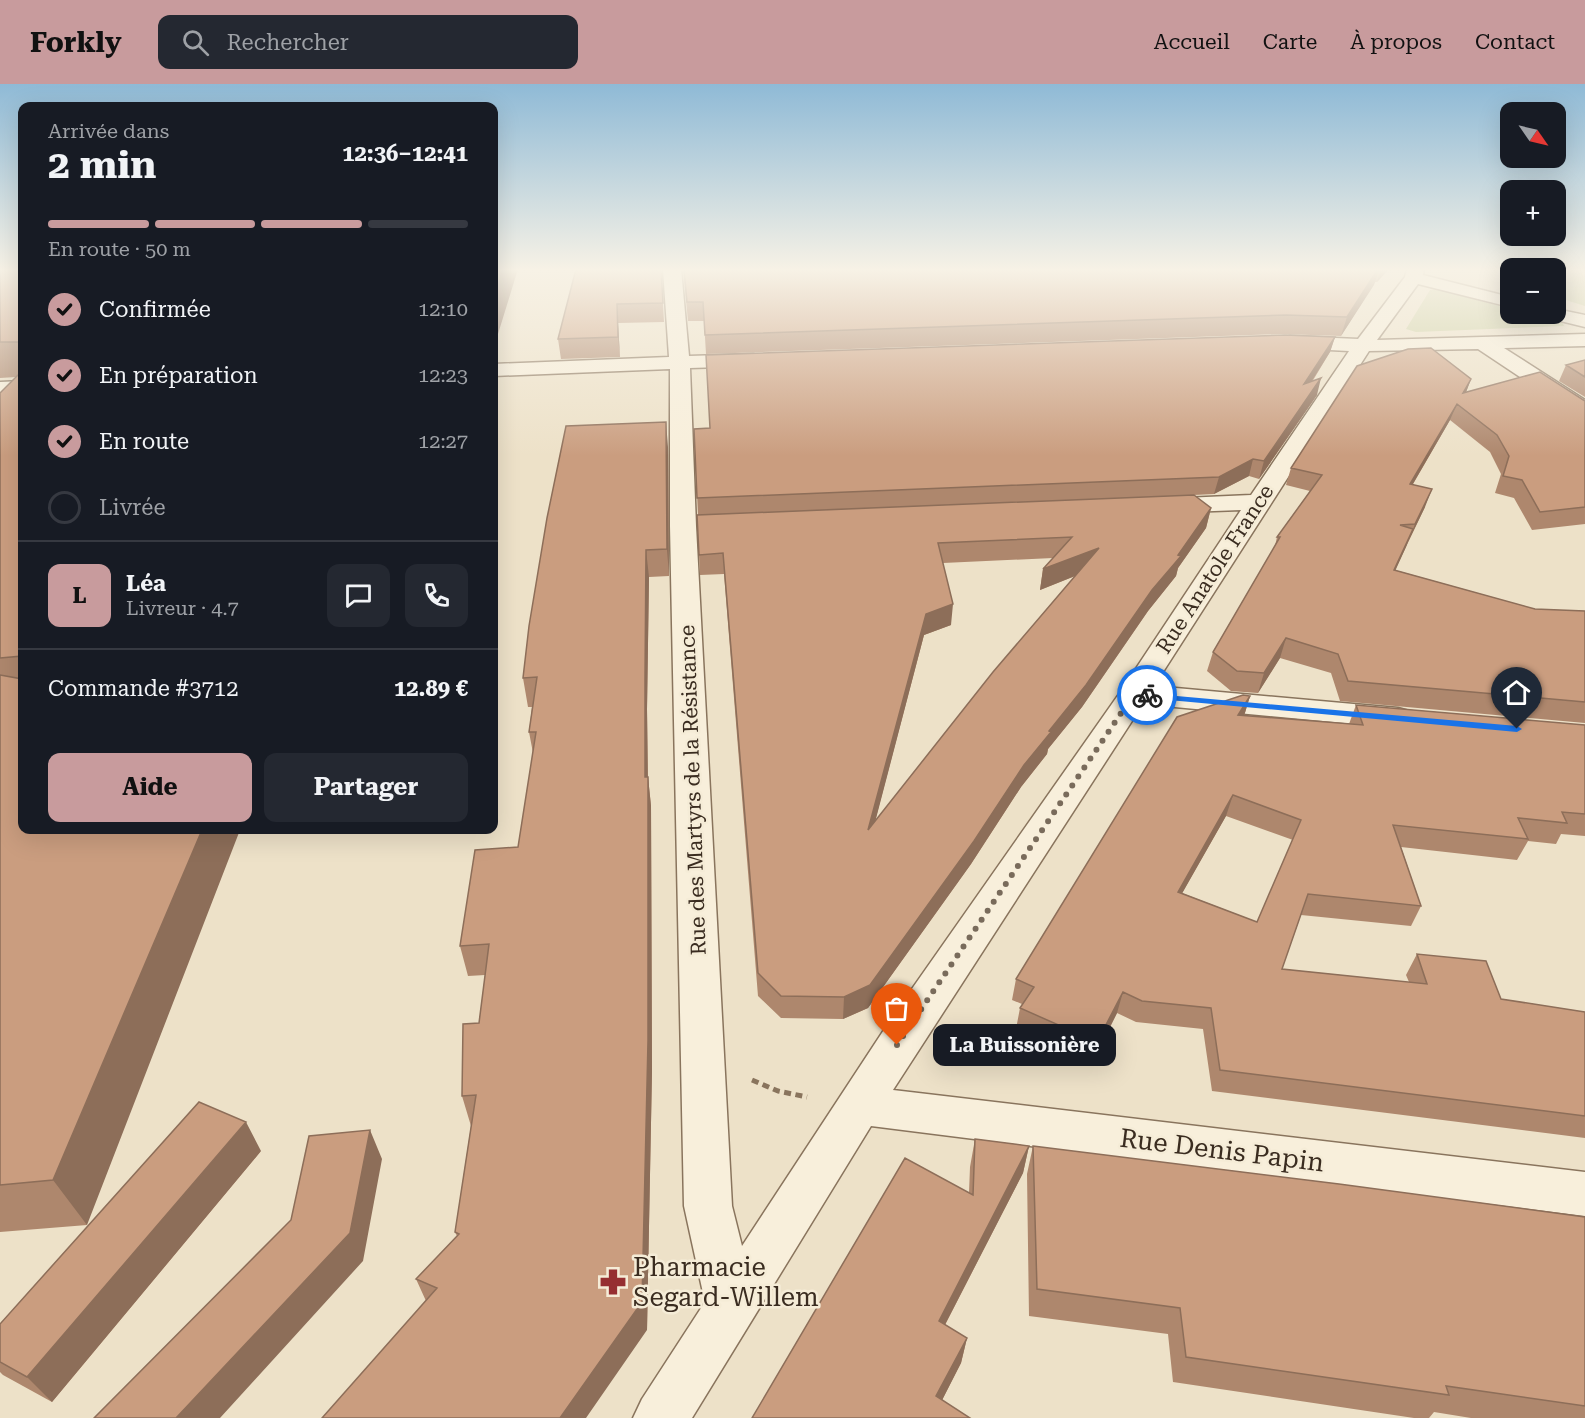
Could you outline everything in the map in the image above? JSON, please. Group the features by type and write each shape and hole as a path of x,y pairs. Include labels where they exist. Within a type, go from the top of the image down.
{"street":[{"name":"Rue des Martyrs de la Résistance","path":"676,331 694,526 708,1206 732,1308"},
{"name":"Rue Anatole France","path":"661,1418 732,1308 838,1100 940,979 1134,694 1258,502 1375,331"},
{"path":"1269,342 1365,345 1585,340"},
{"path":"1484,344 1585,410"},
{"path":"498,370 767,360"},
{"path":"0,388 18,387"},
{"path":"1138,507 1258,502"},
{"path":"1134,694 1422,720"},
{"name":"Rue Denis Papin","path":"838,1100 1585,1194"}],"path":[{"path":"746,1078 778,1091 838,1100"}],"building":[{"path":"0,331 18,331 18,342 0,342"},
{"path":"560,331 618,331 618,337 558,339"},
{"path":"705,331 814,331 705,335"},
{"path":"1285,335 1335,337 1304,384 1321,378 1264,461 1253,459 1219,477 697,498 694,429 710,428 706,355"},
{"path":"1431,348 1471,379 1463,393 1540,372 1585,401 1585,507 1540,512 1522,480 1503,476 1509,456 1497,435 1457,404 1410,484 1432,489 1415,524 1400,525 1413,529 1394,570 1535,609 1585,611 1585,702 1348,681 1338,654 1286,638 1264,673 1237,671 1213,652 1280,537 1277,537 1322,475 1291,468 1357,366 1408,349"},
{"path":"1585,360 1585,377 1566,365"},
{"path":"18,375 18,656 0,658 0,393"},
{"path":"666,422 667,549 646,550 645,777 648,777 648,1041 642,1302 560,1418 322,1418 437,1288 416,1279 459,1234 455,1232 476,1095 462,1096 463,1024 479,1023 489,944 460,946 475,850 518,847 536,732 529,732 537,677 523,678 547,518 566,426"},
{"path":"1194,495 1211,508 1178,555 1181,556 1152,590 1086,685 1024,765 974,841 870,985 844,997 781,996 758,973 723,553 699,555 697,515","holes":["1072,537 1043,569 1099,548 993,672 868,830 926,614 953,604 938,543"]},
{"path":"0,675 18,678 18,834 200,834 53,1180 0,1185"},
{"path":"1243,695 1250,696 1238,715 1363,725 1356,705 1585,725 1585,814 1562,812 1567,823 1518,818 1528,839 1393,825 1421,906 1308,894 1282,969 1427,984 1417,954 1486,961 1501,999 1585,1012 1585,1116 1220,1070 1211,1008 1142,1001 1123,992 1097,1042 1020,1008 1034,987 1016,979 1177,717","holes":["1233,795 1301,820 1257,922 1178,892"]},
{"path":"199,1102 246,1122 27,1377 0,1362 0,1324"},
{"path":"370,1130 350,1233 176,1418 94,1418 291,1220 309,1136"},
{"path":"975,1139 1029,1146 939,1321 967,1338 936,1396 970,1418 752,1418 905,1158 973,1195"},
{"path":"1033,1146 1585,1217 1585,1406 1446,1386 1449,1395 1186,1357 1180,1308 1037,1289"}],"way so far":[{"path":"897,1045 1134,694 1147,695"}],"place":[{"name":"La Buissonière","path":"897,1045"},
{"name":"Pharmacie Segard-Willem","path":"613,1282"}],"route":[{"path":"1147,695 1517,729"}]}
